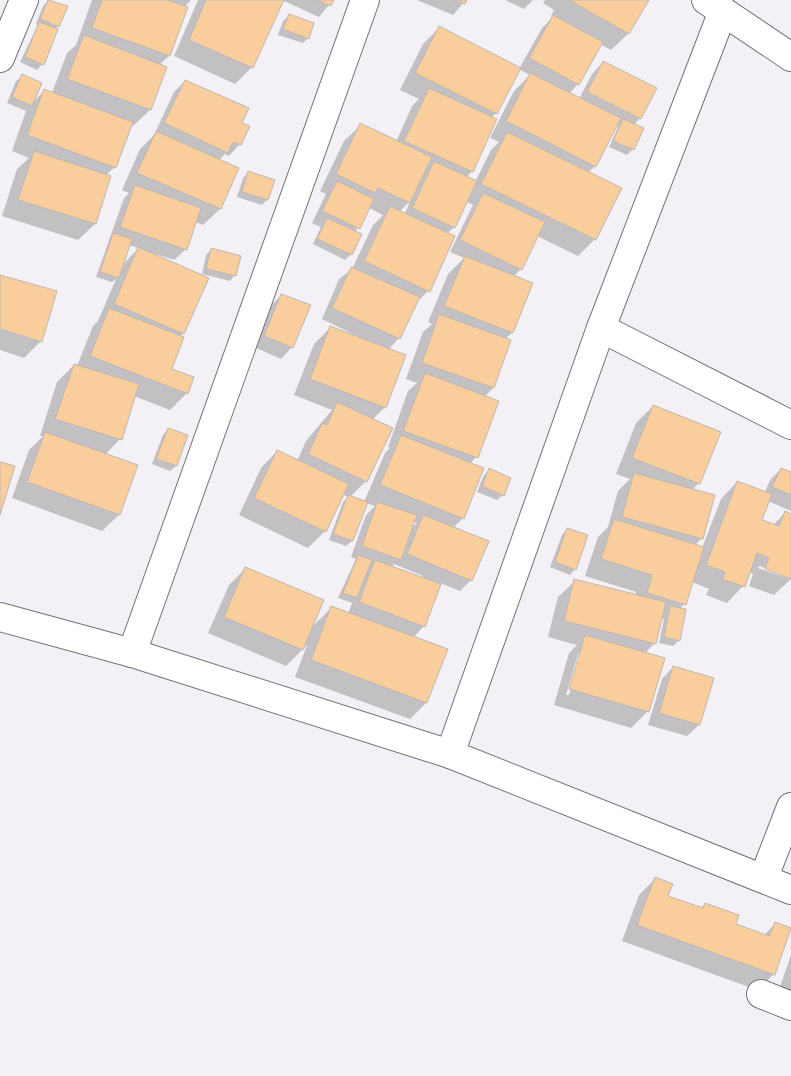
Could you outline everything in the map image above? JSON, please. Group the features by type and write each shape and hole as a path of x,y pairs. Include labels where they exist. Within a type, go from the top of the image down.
{"street":[{"path":"0,58 24,0"},
{"path":"132,653 365,0"},
{"path":"450,754 715,6 791,56"},
{"path":"601,328 791,425"},
{"path":"0,617 132,653 450,754 764,877 791,890"},
{"path":"764,877 791,807"},
{"path":"761,994 791,1006"}],"building":[{"path":"48,0 68,6 59,27 40,19"},
{"path":"102,0 168,0 188,7 170,56 92,28"},
{"path":"206,0 284,0 253,68 189,40"},
{"path":"317,0 334,0 331,6"},
{"path":"454,0 467,0 465,4"},
{"path":"569,0 649,0 629,34"},
{"path":"289,14 314,23 309,39 283,29"},
{"path":"553,15 603,42 579,85 529,58"},
{"path":"39,22 58,29 44,65 25,57"},
{"path":"439,26 521,68 497,114 415,73"},
{"path":"84,35 167,67 151,110 67,79"},
{"path":"603,61 657,88 641,119 587,92"},
{"path":"530,73 621,118 596,167 506,121"},
{"path":"22,74 42,83 32,106 12,97"},
{"path":"185,80 249,108 242,123 250,126 241,145 233,142 228,153 164,123"},
{"path":"429,88 497,119 473,172 404,141"},
{"path":"44,89 133,122 116,168 27,135"},
{"path":"623,119 644,128 634,150 613,141"},
{"path":"360,123 432,157 410,203 378,188 375,193 336,174"},
{"path":"156,131 239,168 221,209 137,173"},
{"path":"507,132 622,188 596,240 481,184"},
{"path":"34,151 111,176 96,224 18,200"},
{"path":"434,161 477,181 455,228 412,208"},
{"path":"248,171 275,180 268,200 242,192"},
{"path":"337,181 374,199 360,229 322,211"},
{"path":"135,185 201,208 187,250 120,227"},
{"path":"483,193 545,222 522,270 460,240"},
{"path":"390,206 455,236 430,292 364,261"},
{"path":"327,218 362,234 352,255 317,239"},
{"path":"113,233 132,239 119,278 100,272"},
{"path":"138,247 209,278 184,334 114,304"},
{"path":"211,248 241,256 236,276 206,269"},
{"path":"465,256 533,283 513,333 444,306"},
{"path":"351,267 420,297 400,339 332,308"},
{"path":"0,275 57,291 42,342 0,329"},
{"path":"281,294 311,305 293,348 264,336"},
{"path":"109,308 184,337 172,369 194,377 188,394 90,356"},
{"path":"439,314 511,340 494,388 422,363"},
{"path":"330,326 406,355 386,408 310,379"},
{"path":"74,364 139,384 122,440 55,419"},
{"path":"425,373 499,401 478,458 403,431"},
{"path":"337,402 393,428 367,482 308,454 322,423 327,425"},
{"path":"653,405 721,432 700,484 632,458"},
{"path":"168,428 188,435 177,466 156,459"},
{"path":"45,432 138,465 120,515 27,482"},
{"path":"401,435 484,468 464,519 380,485"},
{"path":"277,450 349,484 326,532 254,498"},
{"path":"0,462 15,466 0,515"},
{"path":"489,468 511,478 504,496 482,486"},
{"path":"781,468 791,472 791,495 772,487"},
{"path":"634,473 715,495 703,539 622,517"},
{"path":"737,481 772,494 762,520 779,526 785,511 791,514 791,579 765,569 769,558 757,553 745,587 722,579 725,572 706,565"},
{"path":"348,495 368,502 353,541 333,534"},
{"path":"377,502 417,515 401,560 362,546"},
{"path":"423,515 489,541 472,581 407,554"},
{"path":"614,519 704,547 686,605 647,593 652,575 601,559"},
{"path":"567,528 588,535 576,570 555,562"},
{"path":"358,555 372,560 357,598 343,593"},
{"path":"375,560 441,584 425,627 359,602"},
{"path":"245,567 324,600 303,650 224,617"},
{"path":"574,579 666,602 656,644 564,621"},
{"path":"331,606 448,649 427,703 311,660"},
{"path":"670,606 686,609 680,641 664,637"},
{"path":"585,635 665,658 649,712 569,689"},
{"path":"673,666 714,678 700,725 659,713"},
{"path":"655,877 673,884 668,896 703,908 705,903 739,915 736,924 769,936 775,922 791,928 775,975 637,925"}]}
